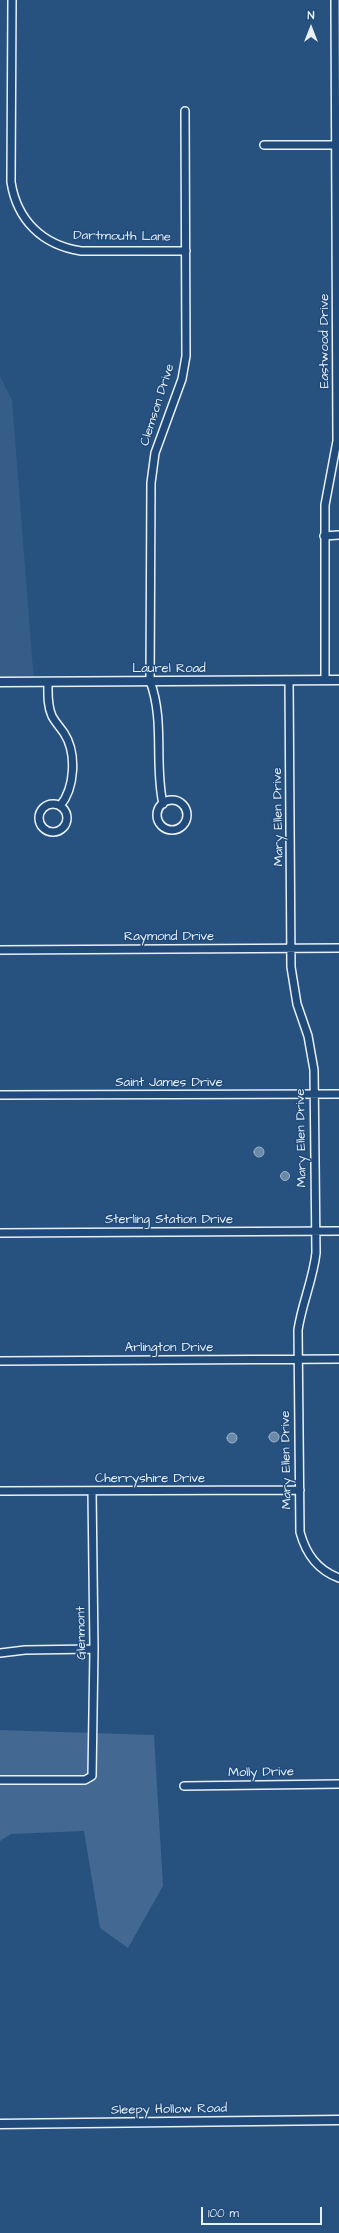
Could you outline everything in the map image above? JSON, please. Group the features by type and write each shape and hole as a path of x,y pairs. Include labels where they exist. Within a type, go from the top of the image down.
{"street":[{"name":"Dartmouth Lane","path":"12,0 11,182 13,193 22,215 28,224 46,240 68,249 186,250"},
{"name":"Eastwood Drive","path":"325,680 325,500 337,442 338,145 335,0"},
{"name":"Clemson Drive","path":"163,804 160,789 159,722 155,698 150,681 151,483 155,453 182,379 186,356 185,111"},
{"path":"264,145 338,145"},
{"path":"324,536 339,535"},
{"name":"Laurel Road","path":"0,682 339,680"},
{"name":"Mary Ellen Drive","path":"289,681 293,986 312,1052 314,1094 314,1272 300,1313 298,1359 300,1532 303,1544 314,1562 322,1570 339,1578"},
{"path":"48,682 51,715 64,733 72,754 71,783 66,800 60,806 47,806 40,812 39,821 44,829 52,832 63,828 67,816 60,806"},
{"path":"172,800 182,803 188,816 184,826 175,830 170,830 162,826 159,822 158,812 163,804 172,800"},
{"name":"Raymond Drive","path":"0,950 339,948"},
{"name":"Saint James Drive","path":"0,1095 339,1094"},
{"name":"Sterling Station Drive","path":"0,1234 339,1231"},
{"name":"Arlington Drive","path":"0,1361 339,1359"},
{"name":"Cherryshire Drive","path":"0,1491 300,1490"},
{"name":"Glenmont","path":"0,1780 85,1780 92,1776 94,1649 92,1491"},
{"path":"0,1653 25,1650 94,1649"},
{"name":"Molly Drive","path":"184,1786 339,1784"},
{"name":"Sleepy Hollow Road","path":"0,2124 339,2120"}],"shaded area":[{"path":"0,376 12,400 34,682 0,682"},
{"path":"257,1147 261,1147 264,1152 261,1157 257,1157 254,1154 254,1150"},
{"path":"285,1171 290,1176 285,1181 280,1176"},
{"path":"272,1432 276,1432 278,1433 278,1441 272,1442 269,1439 269,1435"},
{"path":"230,1433 234,1433 236,1434 236,1442 230,1443 227,1440 227,1436"},
{"path":"0,1730 154,1735 163,1886 128,1948 100,1928 84,1831 11,1834 0,1841"}]}
